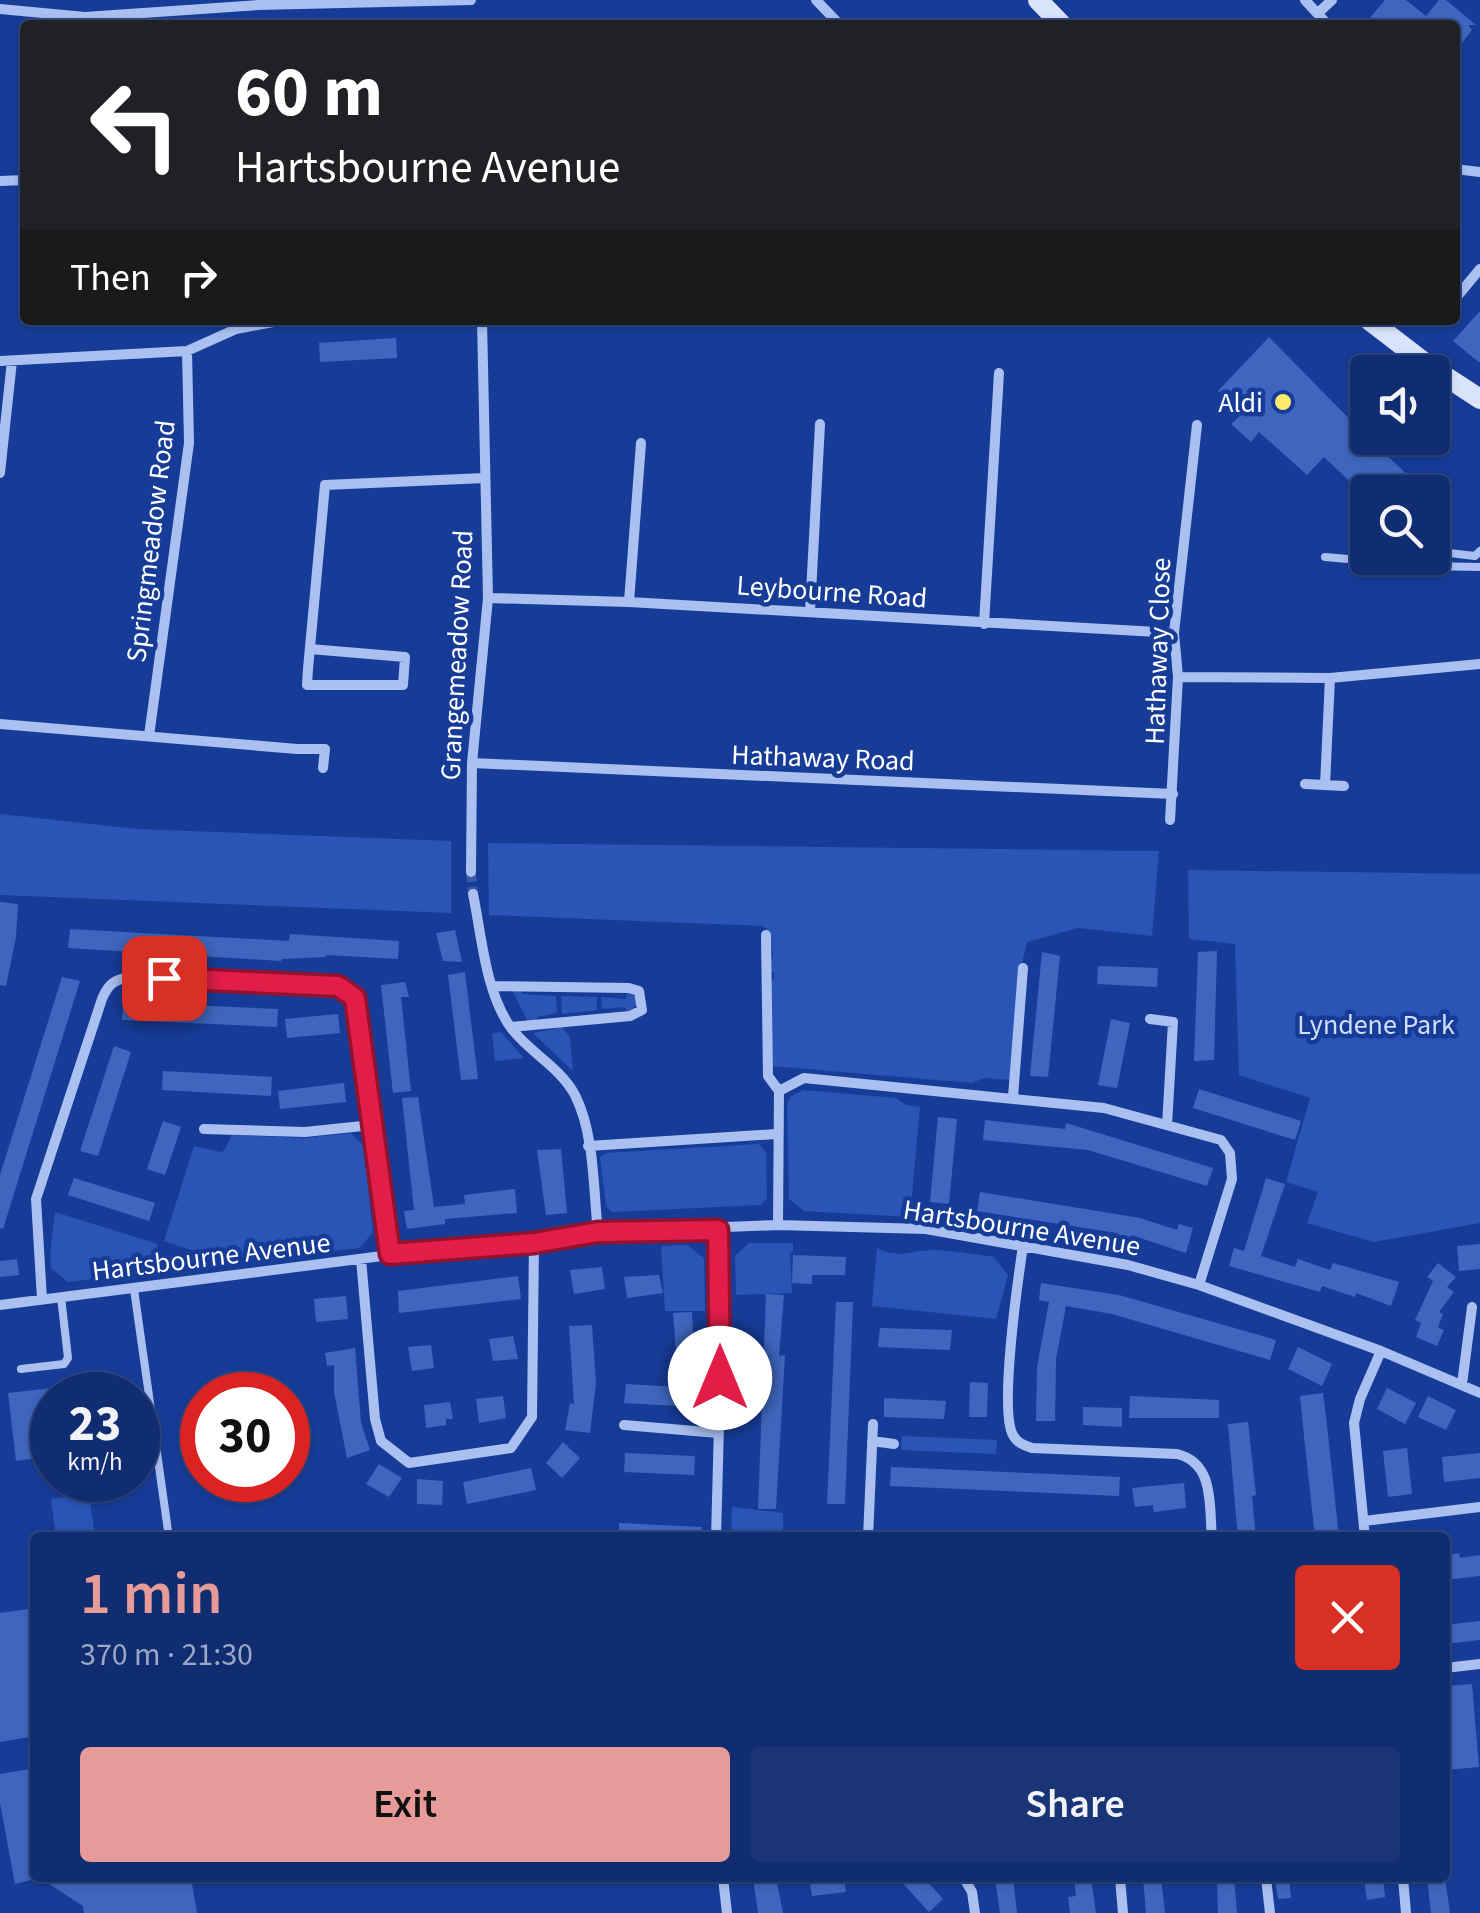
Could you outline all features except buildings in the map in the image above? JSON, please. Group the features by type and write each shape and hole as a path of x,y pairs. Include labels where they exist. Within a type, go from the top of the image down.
{"street":[{"path":"0,9 85,17 258,3 470,0"},
{"path":"816,0 835,20"},
{"path":"1038,0 1057,20"},
{"path":"1305,0 1323,20"},
{"path":"1318,14 1332,0"},
{"path":"1460,293 1480,269"},
{"path":"0,473 6,360 188,350 236,329 257,325"},
{"name":"Grangemeadow Road","path":"471,872 472,763 488,598 482,325"},
{"path":"1375,325 1411,355"},
{"name":"Springmeadow Road","path":"149,736 189,443 188,350"},
{"path":"984,624 999,373"},
{"path":"1450,384 1480,400"},
{"path":"810,612 820,424"},
{"name":"Hathaway Close","path":"1170,820 1178,677 1174,633 1197,425"},
{"path":"629,602 641,443"},
{"path":"310,649 406,657 403,685 307,686 310,649 326,485 486,478"},
{"name":"Leybourne Road","path":"488,598 629,602 1174,633"},
{"path":"1178,677 1330,678 1480,664"},
{"path":"1325,786 1330,678"},
{"path":"0,724 297,750 325,749 323,768"},
{"name":"Hathaway Road","path":"472,763 1173,794"},
{"path":"1305,784 1344,786"},
{"path":"473,894 498,1006 511,1027 558,1072 574,1094 588,1146 598,1232"},
{"path":"766,935 768,1076 780,1092 776,1134 778,1225"},
{"path":"1013,1097 1023,968"},
{"path":"42,1299 36,1199 107,986 116,979 129,977 338,986 347,990 359,1009 390,1254"},
{"path":"492,986 630,988 642,997 642,1010 630,1016 511,1027"},
{"path":"1150,1019 1173,1022 1167,1125"},
{"path":"780,1092 804,1078 1013,1097 1104,1108 1221,1140 1230,1153 1232,1179 1199,1285"},
{"path":"204,1129 305,1132 372,1124"},
{"path":"588,1146 776,1134"},
{"name":"Hartsbourne Avenue","path":"0,1305 390,1254 534,1243 598,1232 778,1225 926,1229 1128,1265 1199,1285 1381,1351 1480,1393"},
{"path":"716,1532 721,1350 718,1230"},
{"path":"361,1259 376,1419 382,1441 409,1464 510,1448 532,1417 534,1243"},
{"path":"1023,1246 1012,1323 1008,1422 1015,1440 1032,1448 1177,1454 1194,1460 1206,1478 1211,1532"},
{"path":"1462,1384 1472,1307"},
{"path":"1365,1532 1354,1423 1381,1351"},
{"path":"868,1532 873,1424"},
{"path":"624,1425 718,1434"},
{"path":"872,1441 894,1444"},
{"path":"1364,1521 1480,1507"},
{"path":"1450,1667 1480,1664"},
{"path":"723,1882 727,1913"},
{"path":"966,1882 975,1913"},
{"path":"1120,1882 1123,1913"},
{"path":"1266,1882 1270,1913"},
{"path":"1403,1882 1406,1913"}],"lane":[{"path":"1450,553 1474,556 1480,551"},
{"path":"1325,557 1480,567"},
{"path":"134,1289 168,1532"},
{"path":"22,1369 64,1364 68,1358 60,1297"}],"green space":[{"path":"0,814 137,829 451,841 451,913 0,895"},
{"path":"488,843 1159,851 1152,936 1078,928 1027,942 1011,1080 984,1078 972,1083 770,1066 769,981 774,980 774,972 769,972 773,954 770,932 763,926 489,915"},
{"name":"Lyndene Park","path":"1188,870 1480,874 1480,1223 1374,1242 1307,1223 1318,1192 1286,1182 1310,1098 1239,1075 1235,944 1189,939"},
{"path":"522,988 522,994 556,996 557,1013 537,1017 537,1023 528,1022 512,990"},
{"path":"627,992 635,996 637,1005 627,1012 625,1007 602,1009 601,997 626,999"},
{"path":"561,996 597,997 597,1010 562,1014"},
{"path":"562,1027 570,1037 573,1071 533,1033"},
{"path":"501,1032 524,1058 495,1061 492,1033"},
{"path":"803,1090 896,1098 906,1105 920,1107 910,1217 804,1211 789,1199 787,1104 791,1096"},
{"path":"351,1133 363,1145 373,1232 360,1248 230,1263 164,1241 194,1146 220,1152 232,1135 304,1138"},
{"path":"759,1144 766,1152 767,1198 761,1205 612,1212 606,1206 600,1157 606,1153"},
{"path":"55,1212 158,1244 149,1272 68,1282 51,1268"},
{"path":"749,1243 793,1243 792,1293 736,1295 735,1256"},
{"path":"687,1245 704,1258 705,1311 665,1311 661,1246"},
{"path":"877,1248 893,1253 935,1250 994,1257 1008,1275 996,1319 872,1306"},
{"path":"902,1436 997,1440 996,1454 901,1450"},
{"path":"51,1502 90,1502 94,1532 55,1532"},
{"path":"732,1507 783,1513 783,1532 731,1532"}],"tunnel":[{"path":"471,872 473,894"}],"place":[{"name":"Aldi","path":"1283,402"}],"route":[{"path":"164,978 338,986 355,998 390,1254 534,1243 598,1232 718,1230 720,1378"}]}
